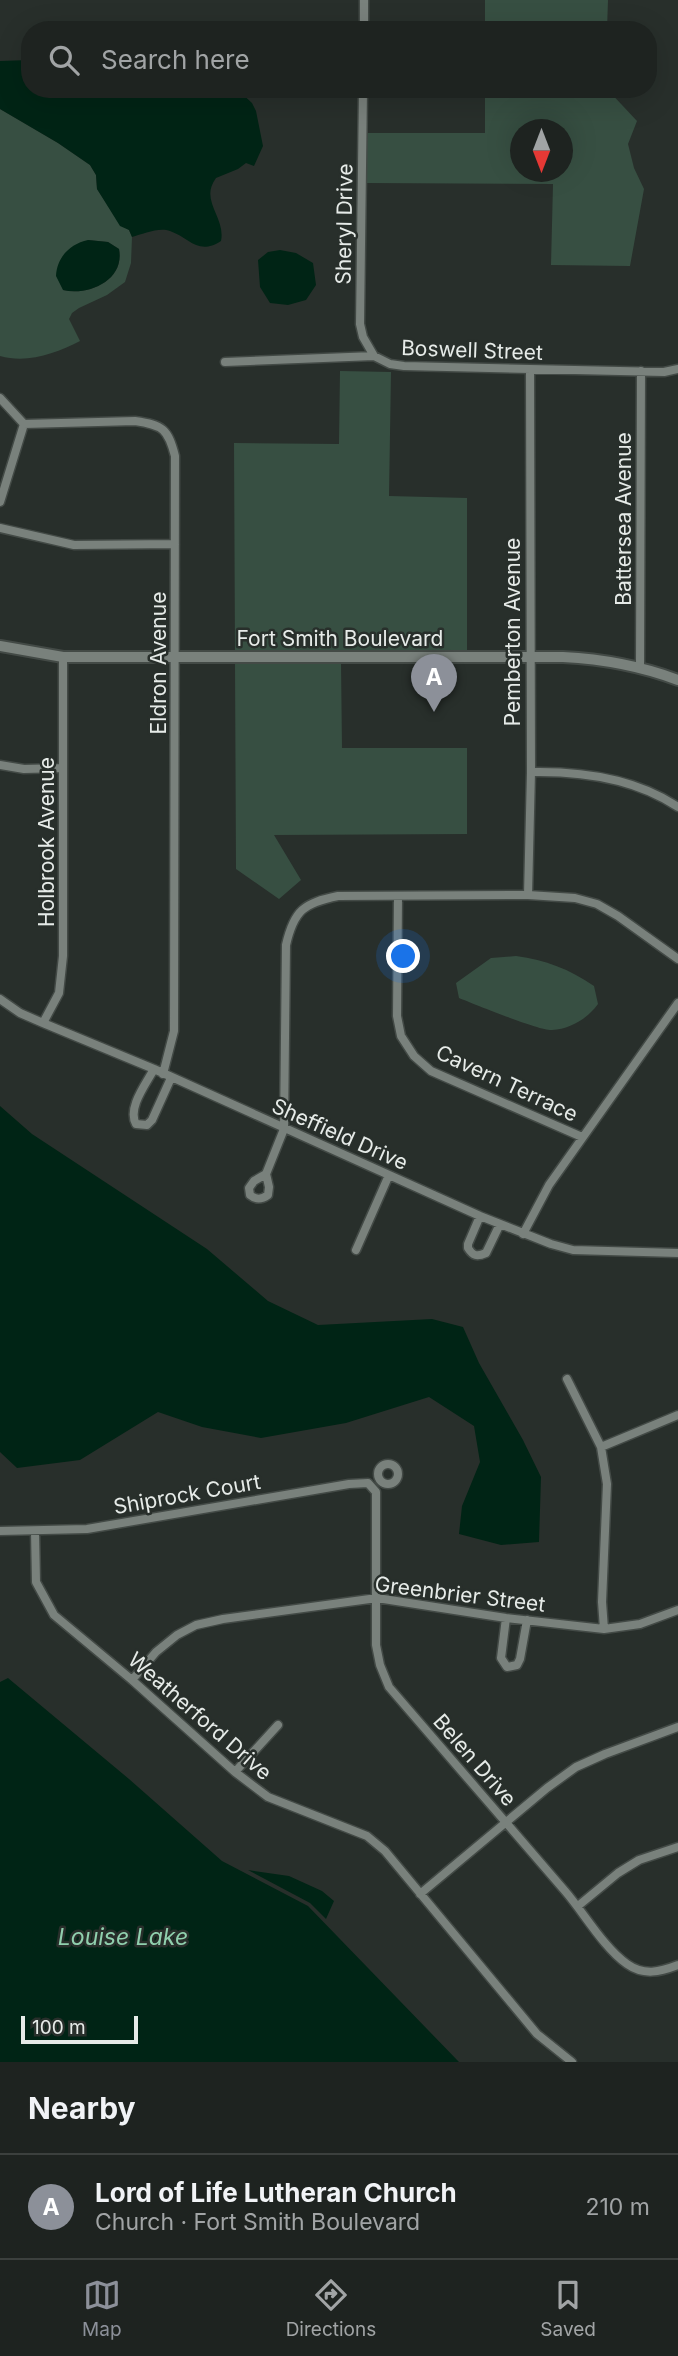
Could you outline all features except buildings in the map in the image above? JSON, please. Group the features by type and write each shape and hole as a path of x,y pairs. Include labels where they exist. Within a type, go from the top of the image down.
{"street":[{"path":"364,0 364,21"},
{"name":"Sheryl Drive","path":"363,98 360,324 363,337 374,356"},
{"name":"Boswell Street","path":"225,362 374,356 390,364 404,366 664,372 678,369"},
{"name":"Pemberton Avenue","path":"528,895 531,772 530,370"},
{"name":"Battersea Avenue","path":"640,667 641,371"},
{"path":"0,398 23,424 0,502"},
{"name":"Eldron Avenue","path":"23,424 135,421 153,424 165,430 176,456 174,1031 167,1076 152,1120 147,1125 136,1124 132,1117 134,1108 153,1069"},
{"path":"0,527 74,545 174,544"},
{"name":"Fort Smith Boulevard","path":"0,646 63,657 590,658 640,667 678,680"},
{"name":"Holbrook Avenue","path":"43,1023 59,993 63,956 63,657"},
{"path":"0,765 23,769 63,768"},
{"path":"531,772 589,774 615,780 645,789 678,807"},
{"path":"267,1174 284,1129 286,944 290,927 298,914 313,901 338,896 528,895 575,898 597,904 618,916 678,960"},
{"name":"Cavern Terrace","path":"398,896 397,1016 401,1036 414,1055 431,1072 582,1137"},
{"name":"Sheffield Drive","path":"0,999 20,1013 153,1069 523,1234 573,1250 678,1253"},
{"path":"523,1234 549,1185 678,1003"},
{"path":"356,1250 389,1175"},
{"path":"480,1216 468,1244 473,1255 486,1253 500,1224"},
{"path":"567,1379 601,1447 607,1484 602,1602 604,1629"},
{"path":"601,1447 678,1415"},
{"path":"374,1490 380,1481"},
{"name":"Shiprock Court","path":"0,1531 87,1529 349,1484 368,1483 374,1490"},
{"name":"Belen Drive","path":"374,1490 376,1645 389,1687 626,1964 640,1972 661,1971 678,1965"},
{"name":"Weatherford Drive","path":"35,1531 36,1582 54,1615 235,1772 268,1797 367,1836 385,1851 537,2035 572,2062"},
{"name":"Greenbrier Street","path":"132,1680 177,1634 196,1625 377,1598 506,1618 604,1629 640,1624 678,1610"},
{"path":"506,1618 500,1658 507,1667 517,1665 520,1659 527,1620"},
{"path":"235,1772 278,1725"},
{"path":"420,1894 576,1767 678,1727"},
{"path":"578,1906 618,1873 639,1860 678,1847"}],"shaded area":[{"path":"485,0 608,0 607,21 485,21"},
{"path":"485,98 615,98 637,121 628,144 634,168 644,189 630,266 551,265 553,184 366,183 367,133 485,133"},
{"path":"0,109 90,165 96,175 97,189 132,237 131,263 125,282 107,295 79,308 69,319 80,341 61,350 31,358 0,356","holes":["88,240 108,242 119,249 119,260 111,277 94,288 63,290"]},
{"path":"340,371 391,372 389,496 467,498 467,652 235,653 234,443 339,444"},
{"path":"341,662 342,748 467,748 467,834 274,835 301,880 279,899 236,869 235,663"},
{"path":"516,956 547,963 585,980 594,986 598,1004 578,1022 552,1030 521,1022 459,998 456,983 491,958"}],"water":[{"path":"21,60 21,98 247,98 256,111 263,146 254,166 246,163 216,178 212,186 211,202 220,224 221,241 206,247 200,246 166,230 132,237 129,230 120,226 97,189 96,175 90,165 0,109 0,61"},
{"path":"88,240 108,242 119,249 116,269 111,277 94,288 63,290 56,276 62,257 70,248"},
{"path":"280,250 296,253 313,263 316,285 306,300 288,305 270,303 260,287 258,260 268,252"},
{"path":"0,1106 32,1134 207,1249 268,1301 318,1325 432,1319 463,1327 479,1363 541,1477 539,1542 501,1545 459,1534 462,1506 480,1462 474,1426 429,1397 346,1423 261,1438 202,1427 158,1412 80,1460 17,1468 0,1452"},
{"name":"Louise Lake","path":"8,1678 222,1861 308,1906 459,2062 0,2062 0,1682"},
{"path":"248,1870 289,1876 322,1891 334,1901 326,1919 310,1903"}],"place":[{"name":"Lord of Life Lutheran Church","path":"434,712"}]}
